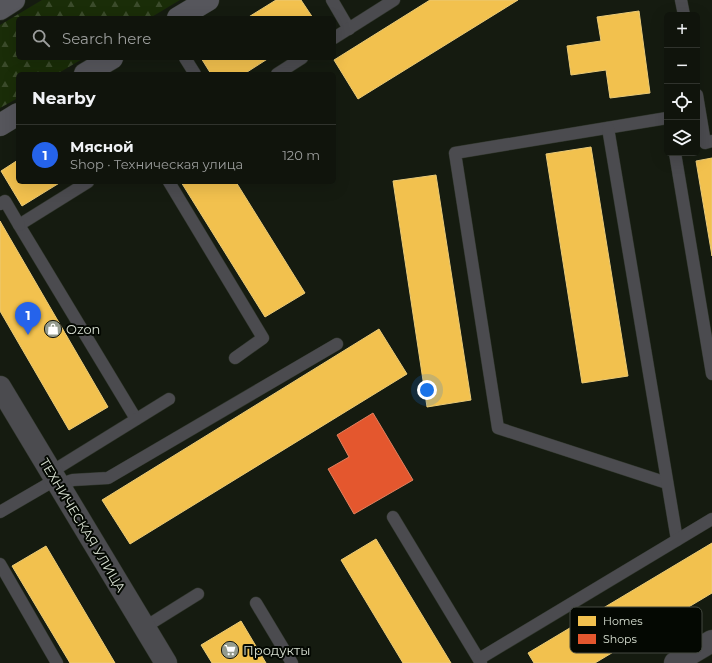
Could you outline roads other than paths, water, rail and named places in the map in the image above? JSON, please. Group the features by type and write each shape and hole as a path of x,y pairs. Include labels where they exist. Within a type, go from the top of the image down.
{"main road":[{"path":"0,8 14,0"},
{"path":"181,16 208,0"},
{"path":"90,72 110,64"},
{"path":"0,125 16,115"}],"street":[{"name":"ТЕХНИЧЕСКАЯ УЛИЦА","path":"0,387 166,663"},
{"path":"702,647 712,641"},
{"path":"675,663 692,653"}],"lane":[{"path":"332,0 349,29"},
{"path":"336,37 394,0"},
{"path":"681,0 683,12"},
{"path":"186,60 194,72"},
{"path":"280,72 299,60"},
{"path":"664,119 455,153 498,428 667,483"},
{"path":"700,120 705,143"},
{"path":"608,128 677,540"},
{"path":"676,156 712,374"},
{"path":"19,225 85,184"},
{"path":"170,184 263,338 235,358"},
{"path":"0,204 5,201 136,419"},
{"path":"55,479 73,480 108,478 337,344"},
{"path":"0,512 55,479 136,419 169,399"},
{"path":"393,517 480,661 712,519"},
{"path":"0,564 5,584 57,663"},
{"path":"145,627 198,594"},
{"path":"256,603 292,663"}],"place":[{"name":"Ozon","path":"53,329"},
{"name":"Мясной","path":"28,335"},
{"name":"Продукты","path":"230,650"}]}
